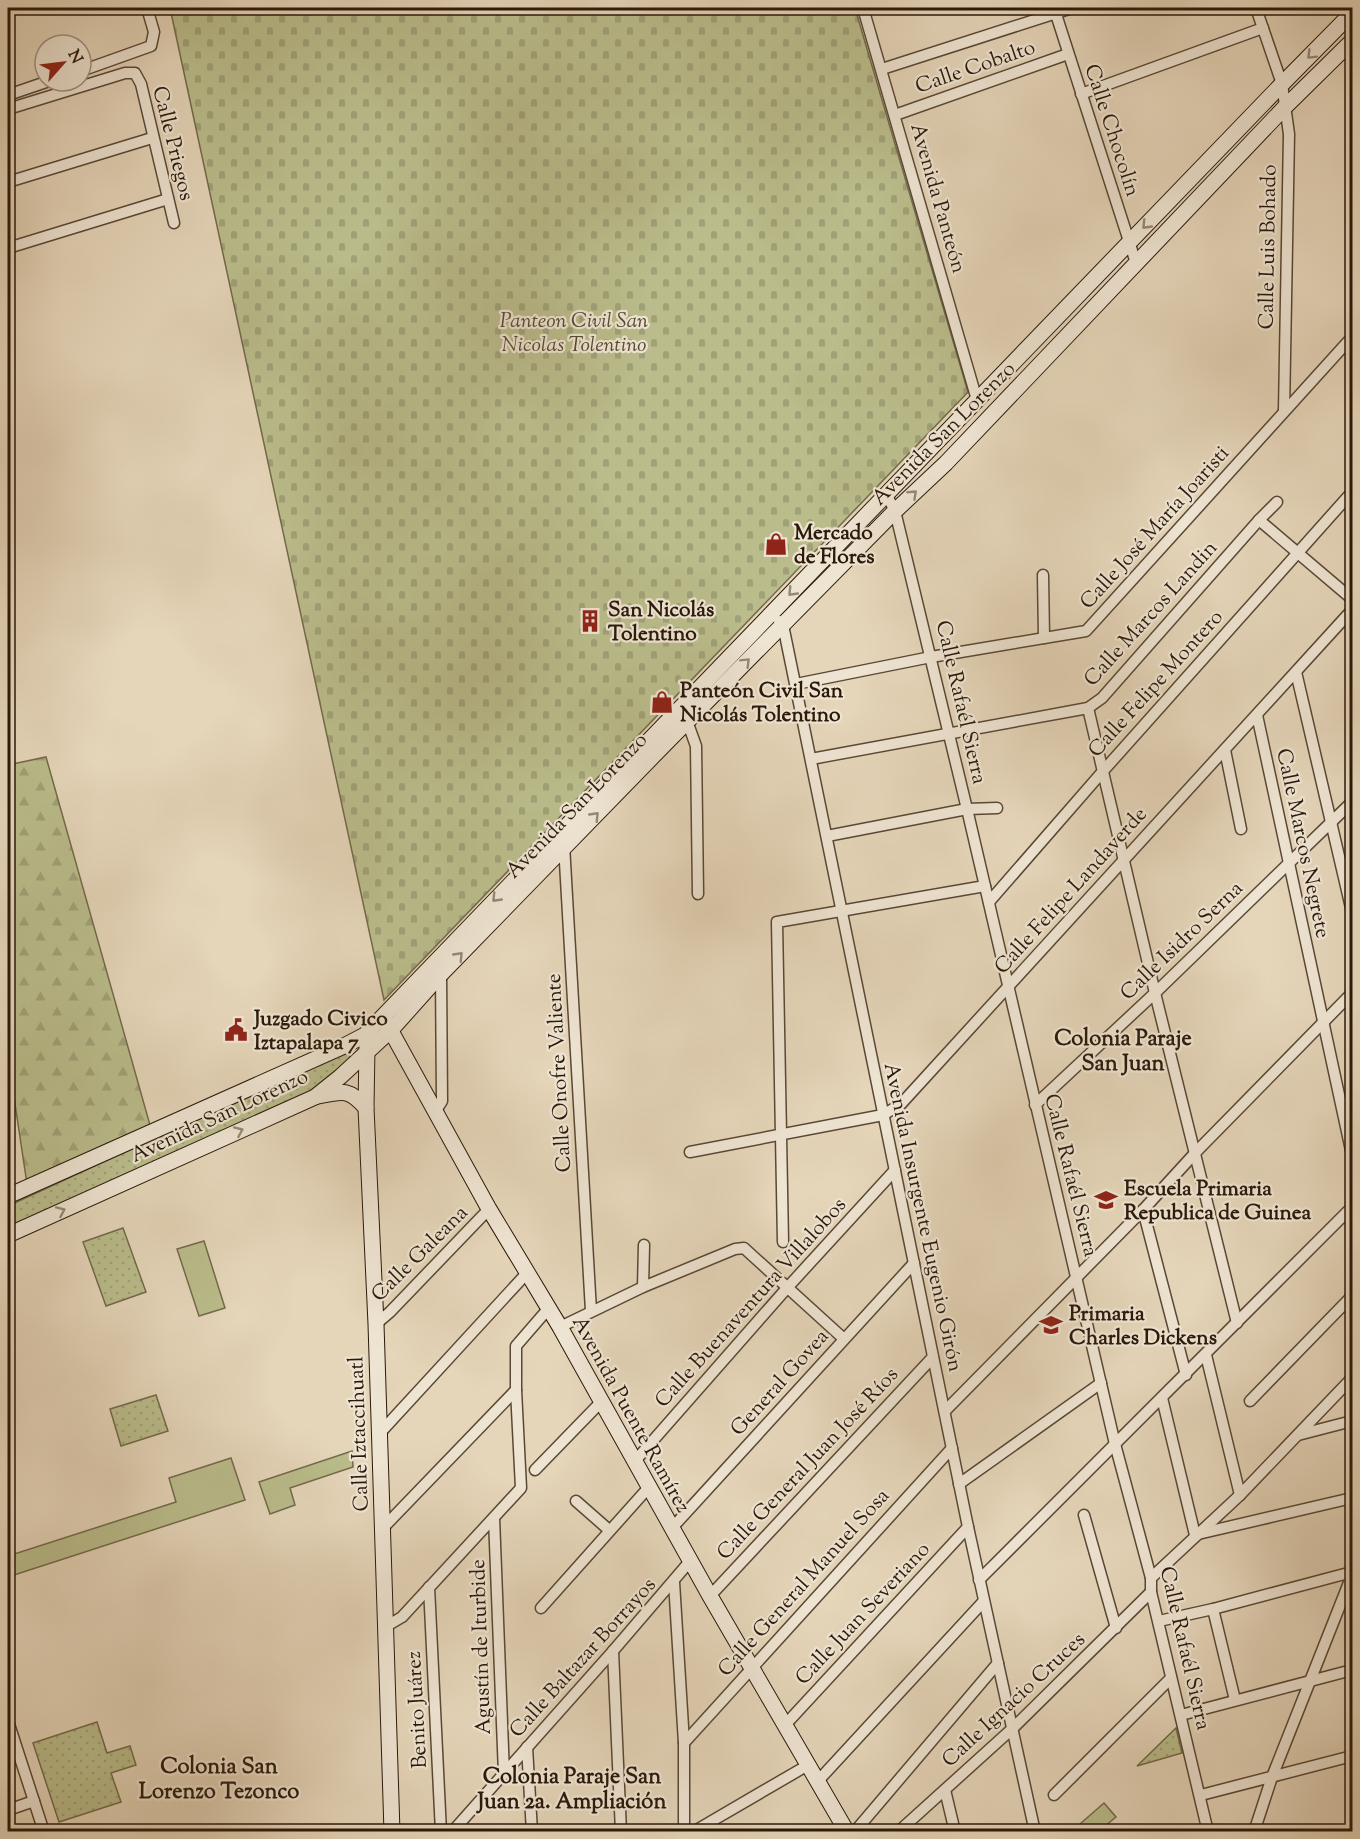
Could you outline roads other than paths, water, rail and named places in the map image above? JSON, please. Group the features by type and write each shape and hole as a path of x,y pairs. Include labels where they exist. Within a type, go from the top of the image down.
{"main road":[{"name":"Avenida San Lorenzo","path":"8,1235 315,1097 340,1077 382,1017 436,970 886,494 1281,84 1353,14"},
{"name":"Avenida San Lorenzo","path":"560,841 687,721 946,463 1286,106 1353,41"},
{"path":"1167,204 1180,217"},
{"name":"Avenida San Lorenzo","path":"8,1196 342,1047 366,1042 391,1030 436,970"},
{"name":"Avenida Puente Ramírez","path":"382,1017 489,1209 560,1327 710,1596 849,1832"},
{"name":"Calle Iztaccihuatl","path":"366,1042 366,1108 392,1832"},
{"path":"315,1097 345,1092 356,1096 366,1108"}],"street":[{"path":"93,67 151,46 154,32 147,8"},
{"name":"Avenida Panteón","path":"863,8 977,400"},
{"path":"882,69 1055,10 1072,8"},
{"name":"Calle Luis Bohado","path":"1256,8 1281,84 1286,106 1288,134 1284,411"},
{"name":"Calle Chocolín","path":"1055,10 1136,263"},
{"path":"1081,94 1263,28"},
{"name":"Calle Cobalto","path":"895,115 1068,54"},
{"name":"Calle Priegos","path":"8,109 125,73 135,73 141,84 174,223"},
{"path":"8,95 33,87"},
{"path":"8,182 152,138"},
{"path":"8,248 168,200"},
{"name":"Calle José María Joaristi","path":"796,684 932,657 1086,631 1353,337"},
{"name":"Calle Felipe Montero","path":"989,902 1353,492"},
{"name":"Calle Rafaél Sierra","path":"886,494 895,512 932,657 1115,1444 1151,1578 1151,1592 1208,1832"},
{"name":"Calle Marcos Landin","path":"811,759 1088,708 1102,698 1277,502"},
{"path":"1259,520 1353,599"},
{"path":"1043,575 1044,638"},
{"name":"Calle Felipe Landaverde","path":"690,1152 883,1115 901,1104 1353,610"},
{"path":"771,614 783,625"},
{"name":"Avenida Insurgente Eugenio Girón","path":"783,625 983,1602 1035,1832"},
{"path":"1296,672 1353,912"},
{"path":"1088,708 1155,993 1237,1323"},
{"name":"Calle Marcos Negrete","path":"1257,715 1353,1155"},
{"path":"687,721 696,746 698,894"},
{"path":"1225,750 1241,829"},
{"name":"Calle Isidro Serna","path":"1035,1105 1353,802"},
{"path":"827,836 967,808 998,808"},
{"name":"Calle Onofre Valiente","path":"560,841 591,1311"},
{"path":"783,1242 777,922 986,886"},
{"path":"435,1112 442,1101 436,970"},
{"path":"945,1411 1353,993"},
{"name":"Calle Buenaventura Villalobos","path":"634,1461 896,1170"},
{"path":"979,1580 1353,1207"},
{"name":"Calle Galeana","path":"375,1324 390,1312 489,1209"},
{"path":"1143,1210 1186,1375"},
{"path":"643,1287 644,1245"},
{"path":"560,1327 643,1287 735,1249 744,1248 844,1339"},
{"name":"General Govea","path":"672,1528 914,1263"},
{"path":"379,1434 527,1273"},
{"path":"1250,1401 1353,1296"},
{"path":"385,1627 402,1617 521,1488 516,1346 548,1309"},
{"path":"1206,1355 1240,1495"},
{"name":"Calle General Juan José Ríos","path":"710,1596 933,1357"},
{"path":"1151,1578 1240,1495 1353,1378"},
{"path":"959,1484 1101,1383"},
{"path":"382,1529 516,1390"},
{"path":"1162,1398 1195,1535"},
{"path":"535,1470 601,1402"},
{"path":"1298,1435 1353,1421"},
{"name":"Calle General Manuel Sosa","path":"684,1743 952,1448"},
{"path":"541,1608 649,1487"},
{"path":"1195,1535 1353,1498"},
{"path":"576,1501 609,1530"},
{"path":"1084,1515 1116,1628"},
{"name":"Agustín de Iturbide","path":"494,1518 504,1774"},
{"name":"Calle Juan Severiano","path":"785,1725 968,1527"},
{"name":"Calle Baltazar Borrayos","path":"452,1832 691,1560"},
{"path":"1159,1621 1353,1574"},
{"path":"1254,1832 1272,1778 1353,1574"},
{"path":"674,1582 684,1743 684,1832"},
{"name":"Benito Juárez","path":"429,1587 441,1832"},
{"name":"Calle Ignacio Cruces","path":"898,1832 1013,1728 1151,1592"},
{"path":"818,1781 983,1602"},
{"path":"1213,1609 1236,1700"},
{"path":"613,1651 621,1832"},
{"path":"849,1832 857,1829 998,1663"},
{"path":"1181,1715 1353,1670"},
{"path":"1054,1795 1171,1678"},
{"path":"8,1721 12,1747 44,1832"},
{"path":"527,1747 532,1832"},
{"path":"1201,1795 1353,1756"},
{"path":"693,1832 808,1765"},
{"path":"945,1790 955,1832"},
{"path":"8,1810 34,1801"}],"place":[{"name":"Mercado de Flores","path":"776,544"},
{"name":"San Nicolás Tolentino","path":"590,621"},
{"name":"Panteón Civil San Nicolás Tolentino","path":"662,702"},
{"name":"Juzgado Civico Iztapalapa 7","path":"236,1030"},
{"name":"Escuela Primaria Republica de Guinea","path":"1106,1200"},
{"name":"Primaria Charles Dickens","path":"1051,1325"}],"district":[{"name":"Colonia Paraje San Juan","path":"1123,1050"},
{"name":"Colonia San Lorenzo Tezonco","path":"219,1778"},
{"name":"Colonia Paraje San Juan 2a. Ampliación","path":"572,1788"}],"park label":[{"name":"Panteon Civil San Nicolas Tolentino","path":"574,332"}]}
